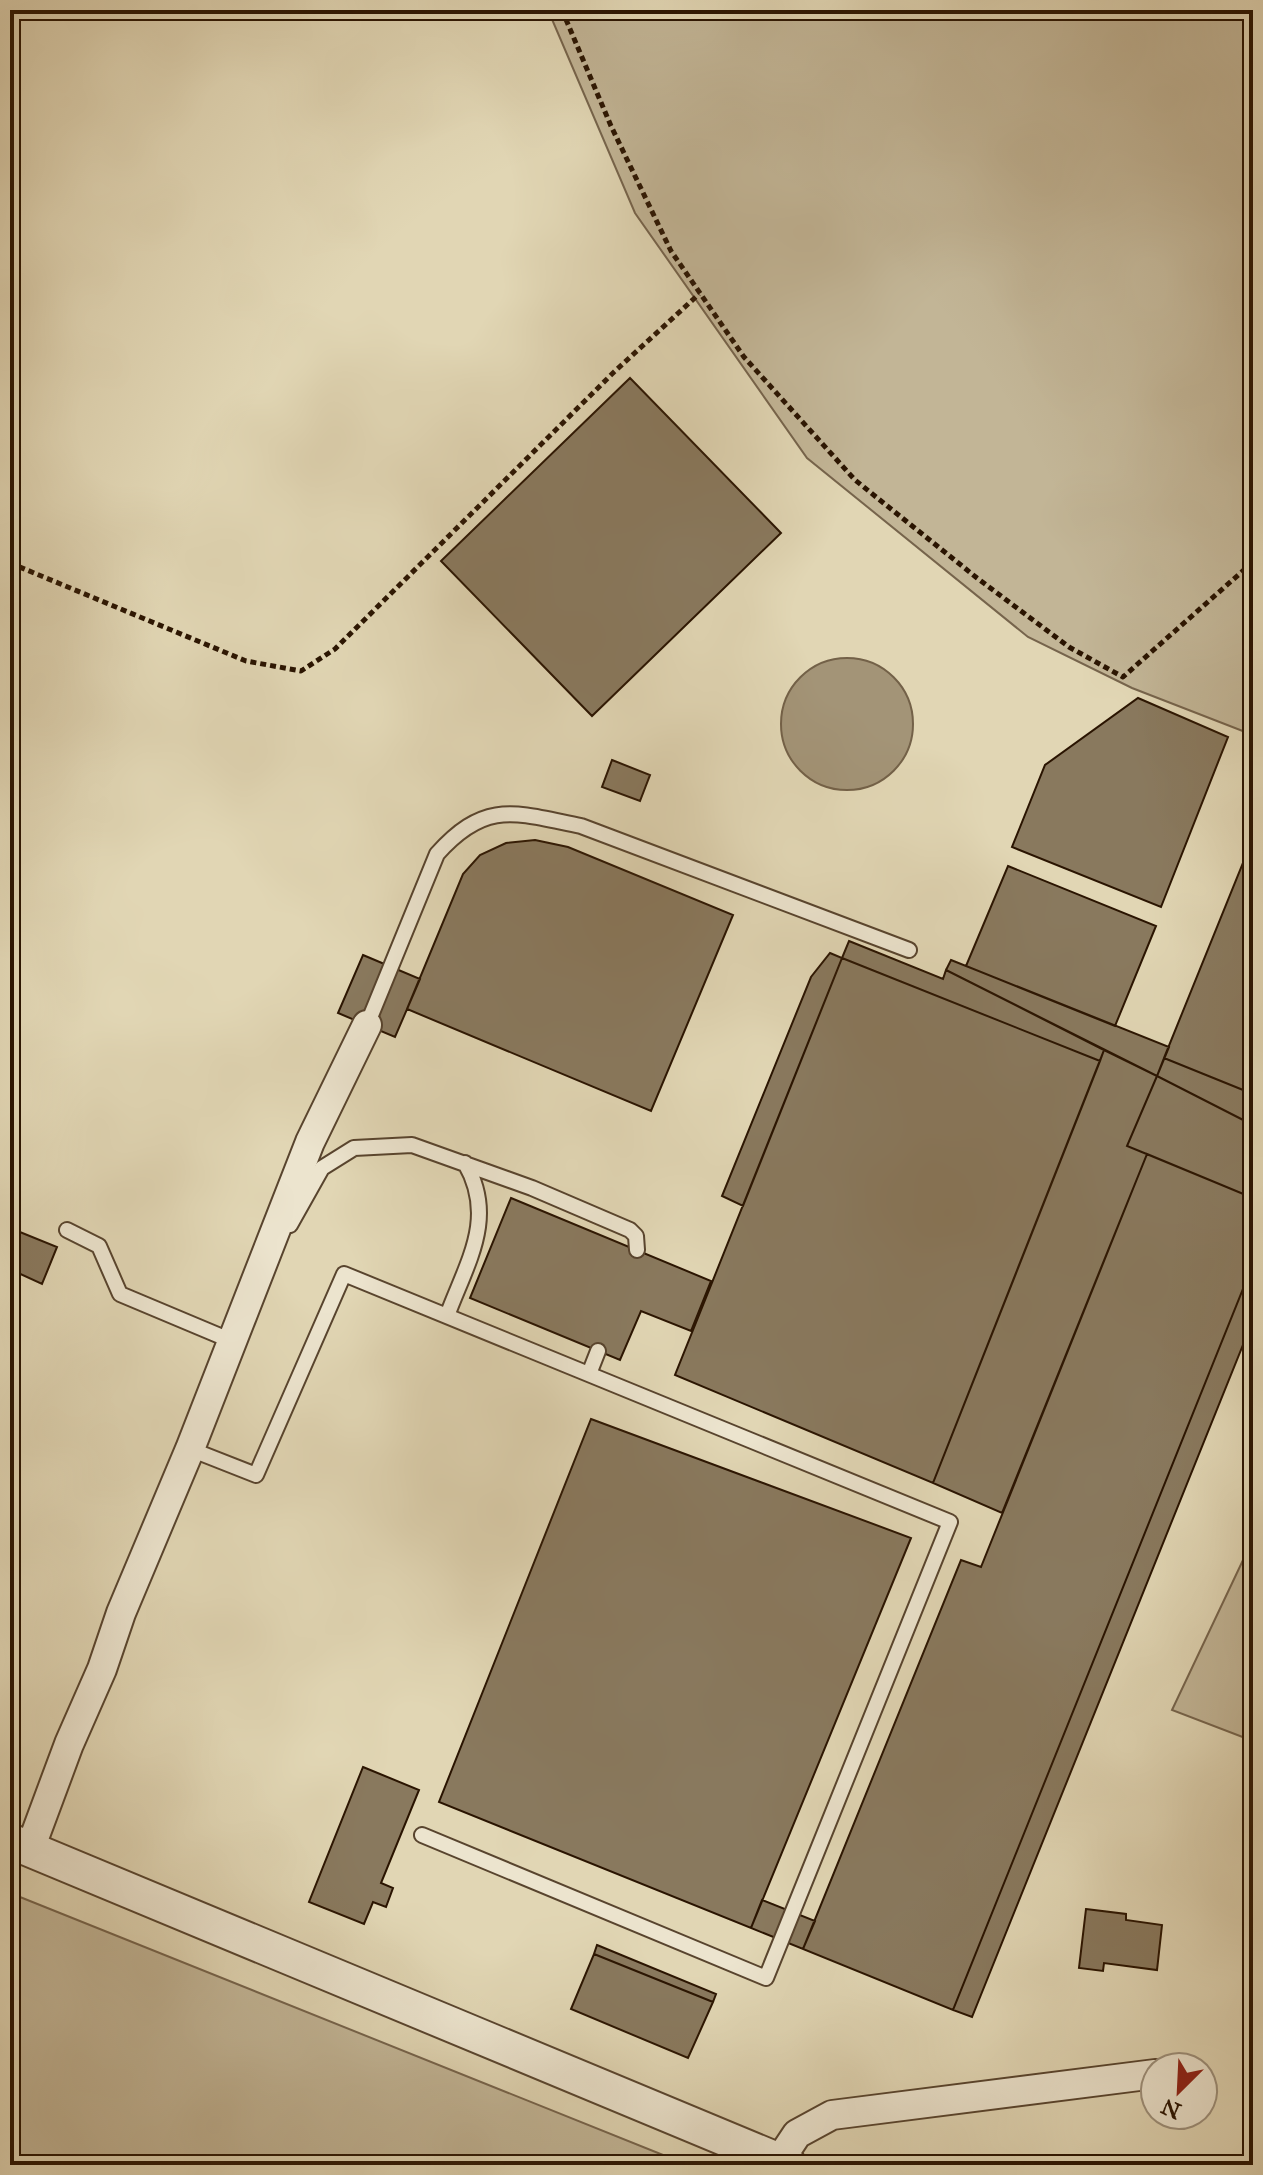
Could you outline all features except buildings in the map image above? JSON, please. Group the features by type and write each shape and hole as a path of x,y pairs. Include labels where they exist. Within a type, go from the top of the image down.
{"street":[{"path":"367,1025 310,1142 190,1449 121,1613 102,1669 20,1845 784,2163 797,2134 832,2115 1139,2076"}],"lane":[{"path":"367,1025 437,854 457,832 496,813 581,826 909,950"},
{"path":"245,1306 322,1168 354,1148 412,1145 465,1163 630,1230 636,1236 637,1250"},
{"path":"447,1316 480,1220 476,1182 465,1163"},
{"path":"67,1230 99,1246 120,1294 232,1341"},
{"path":"190,1449 256,1475 344,1274 950,1522 766,1978 422,1835"},
{"path":"589,1374 598,1351"}],"path":[{"path":"562,10 611,126 671,251 744,357 855,480 977,578 1069,647 1123,677 1253,562"},
{"path":"10,563 246,661 301,671 335,649 614,372 699,294"}],"shaded area":[{"path":"548,10 1253,10 1253,735 1132,688 1028,637 807,458 635,213"},
{"path":"847,658 872,663 894,677 908,699 913,724 908,749 894,771 872,785 847,790 822,785 800,771 786,749 781,724 786,699 800,677 822,663"},
{"path":"1253,1539 1253,1741 1172,1710"},
{"path":"10,1893 688,2165 10,2165"}]}
